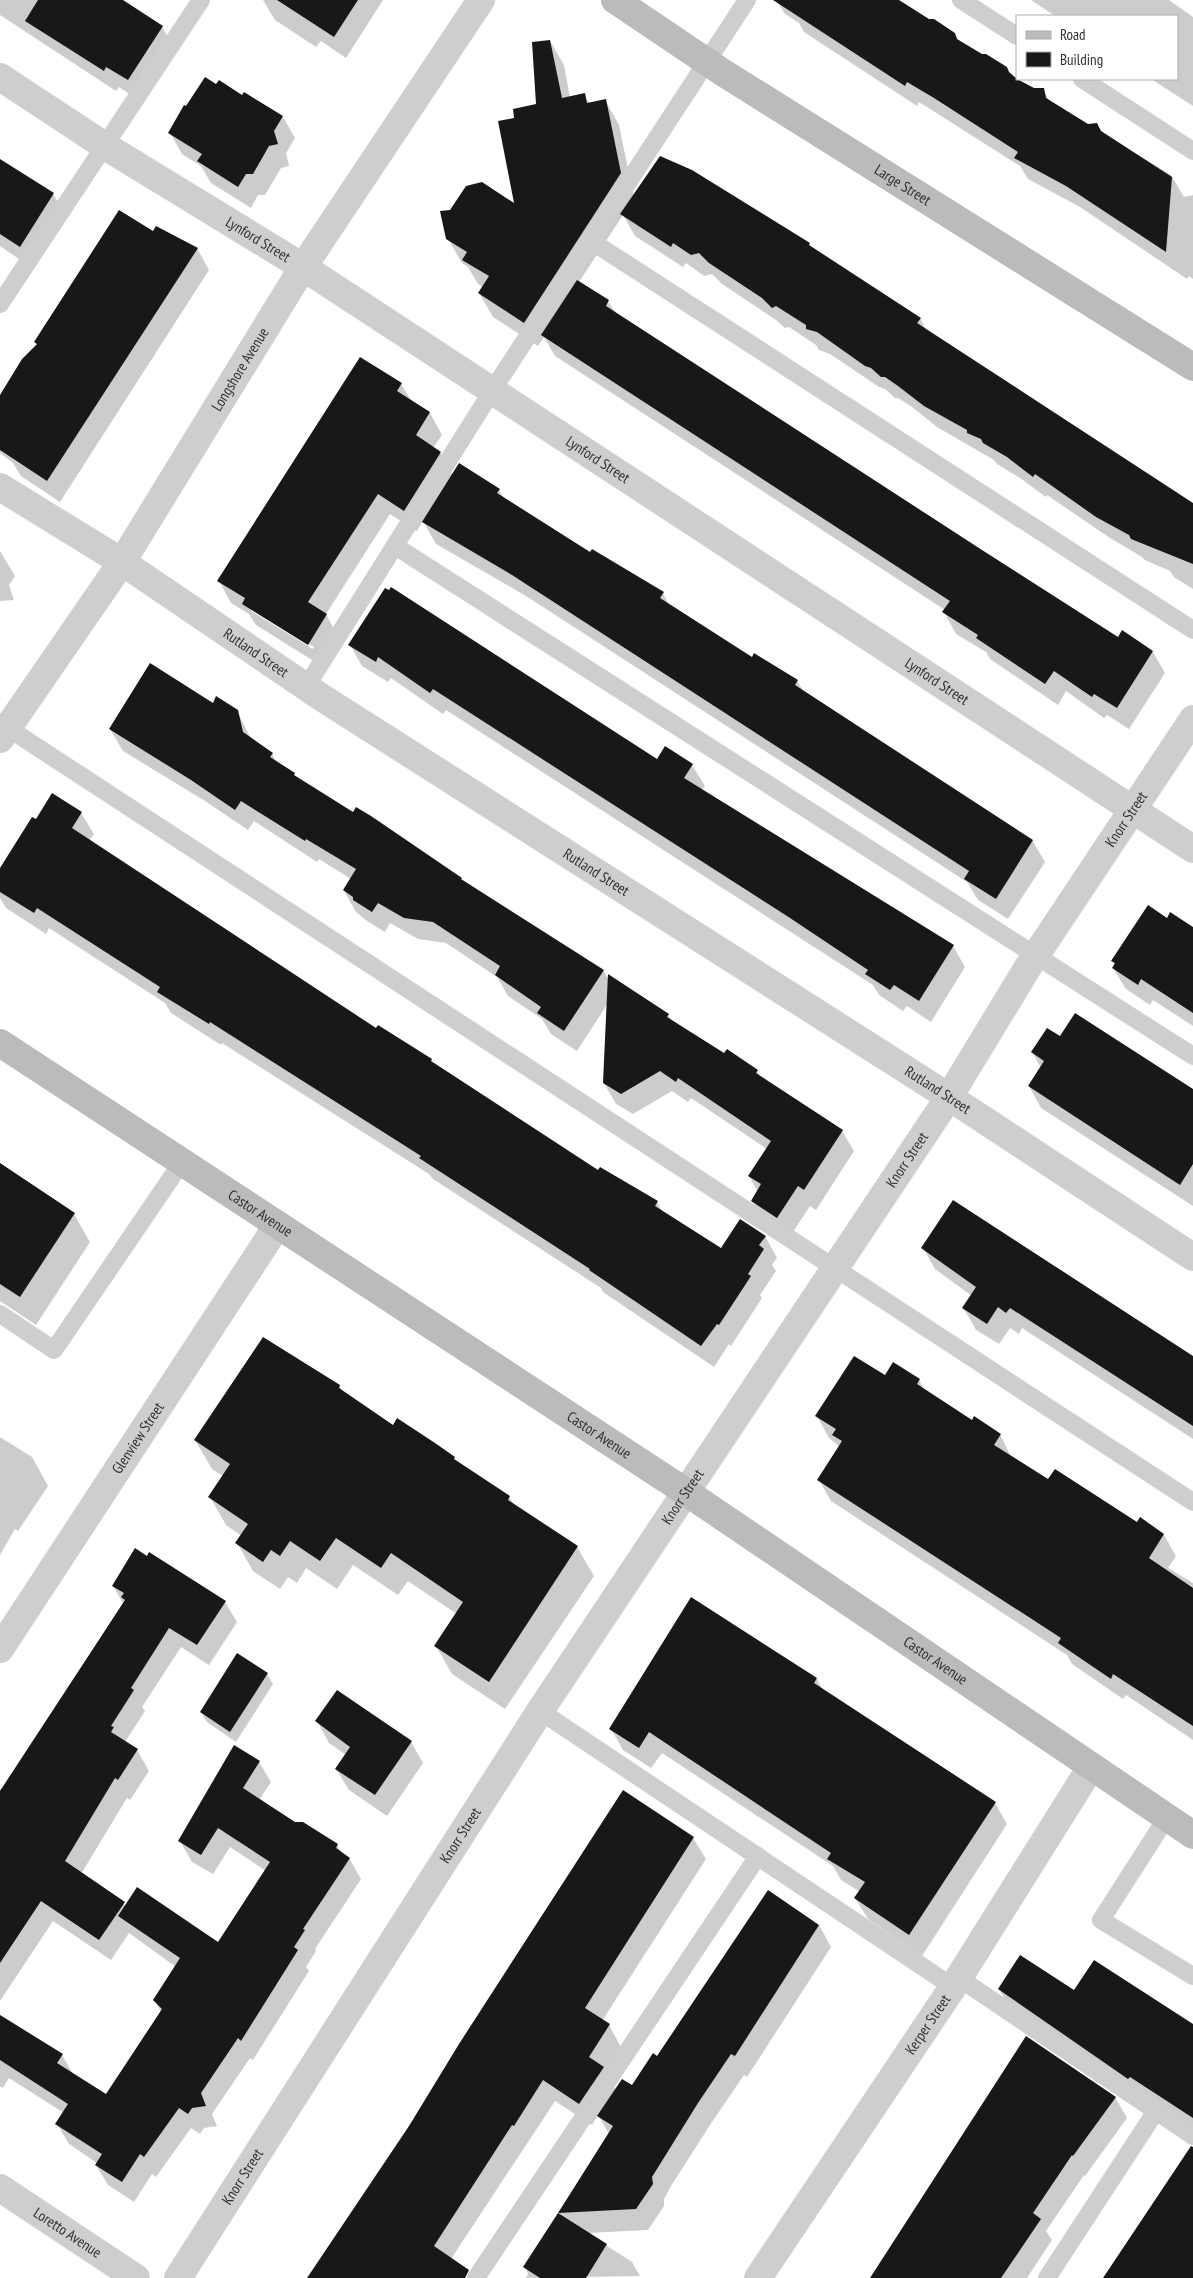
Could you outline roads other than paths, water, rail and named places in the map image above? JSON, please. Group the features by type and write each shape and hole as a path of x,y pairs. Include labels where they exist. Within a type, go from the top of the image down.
{"main road":[{"name":"Large Street","path":"615,0 708,63 1193,367"},
{"name":"Castor Avenue","path":"0,1044 686,1492 1193,1835"}],"street":[{"name":"Longshore Avenue","path":"4,733 122,562 303,267 481,0"},
{"name":"Lynford Street","path":"0,77 105,146 303,267 1193,849"},
{"name":"Rutland Street","path":"0,487 122,562 306,687 949,1097 1193,1257"},
{"name":"Knorr Street","path":"178,2278 540,1711 949,1097 1037,954 1134,811 1193,719"},
{"name":"Glenview Street","path":"0,1649 277,1226"},
{"name":"Kerper Street","path":"758,2278 956,1982 1092,1767"},
{"name":"Loretto Avenue","path":"0,2188 136,2278"}],"lane":[{"path":"0,304 5,285 105,146 201,0"},
{"path":"306,687 492,391 708,63 747,0"},
{"path":"961,0 1016,35"},
{"path":"1084,80 1193,150"},
{"path":"591,241 1193,630"},
{"path":"395,546 1037,954 1193,1056"},
{"path":"4,733 835,1267 1193,1502"},
{"path":"0,1314 54,1350 182,1162"},
{"path":"540,1711 758,1856 1193,2136"},
{"path":"1166,1817 1101,1920 1193,1976"},
{"path":"476,2278 758,1856"},
{"path":"1047,2278 1156,2111"}]}
